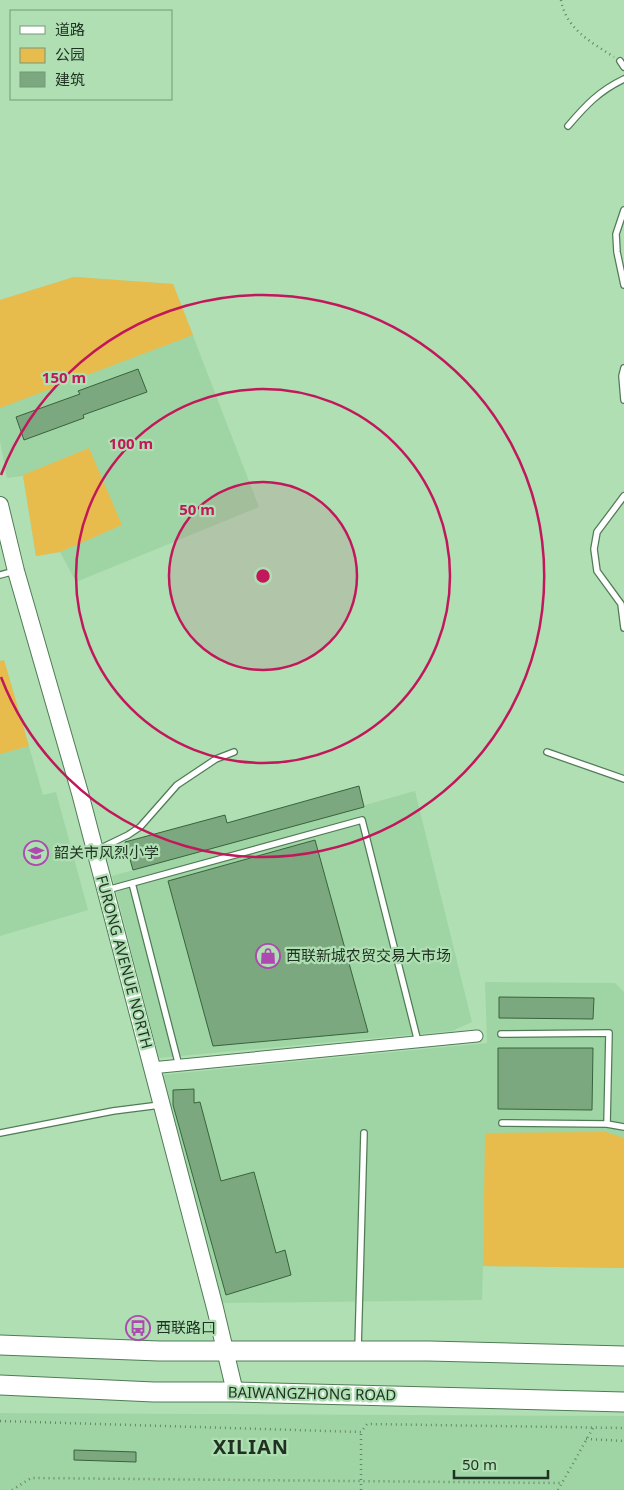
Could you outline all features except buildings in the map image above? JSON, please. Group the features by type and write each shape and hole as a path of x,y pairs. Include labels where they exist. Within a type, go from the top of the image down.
{"main road":[{"name":"FURONG AVENUE NORTH","path":"0,504 16,570 80,793 215,1308 235,1392"},
{"path":"0,1345 225,1352 429,1351 624,1356"},
{"name":"BAIWANGZHONG ROAD","path":"0,1385 154,1392 235,1392 624,1402"}],"street":[{"path":"151,1068 477,1036"}],"lane":[{"path":"620,61 624,67"},
{"path":"568,126 587,103 601,91 624,79"},
{"path":"624,210 616,234 617,252 624,285"},
{"path":"624,368 622,376 624,400"},
{"path":"624,496 597,532 594,549 597,571 620,604 624,628"},
{"path":"0,575 16,570"},
{"path":"95,851 140,827 177,785 216,759 234,752"},
{"path":"547,752 624,779"},
{"path":"105,890 362,820 418,1042"},
{"path":"132,883 179,1066"},
{"path":"501,1034 609,1033 608,1124"},
{"path":"0,1133 113,1111 161,1105"},
{"path":"502,1124 608,1124 624,1128"},
{"path":"358,1352 364,1133"}],"path":[{"path":"560,0 563,11 579,33 620,61"},
{"path":"0,1420 361,1432"},
{"path":"360,1490 361,1432 367,1424 624,1428"},
{"path":"558,1490 593,1428"},
{"path":"586,1439 624,1440"},
{"path":"12,1490 31,1478 562,1483"}],"shaded area":[{"path":"74,277 173,284 259,507 76,582 60,552 36,556 23,476 7,478 0,441 0,300"},
{"name":"韶关市风烈小学","path":"4,660 43,795 56,792 88,910 0,936 0,661"},
{"path":"415,791 472,1022 452,1031 159,1058 112,876"},
{"path":"485,982 615,983 624,992 624,1268 483,1266 482,1300 222,1303 161,1075 487,1043"},
{"path":"0,1413 624,1416 624,1490 0,1490"}],"green space":[{"path":"74,277 173,284 193,335 0,408 0,300"},
{"path":"89,448 122,525 60,552 36,556 23,475"},
{"path":"4,660 29,746 0,754 0,661"},
{"path":"606,1132 624,1138 624,1268 483,1266 485,1133"}],"place":[{"name":"韶关市风烈小学","path":"36,853"},
{"name":"西联新城农贸交易大市场","path":"268,956"},
{"name":"西联路口","path":"138,1328"}],"district":[{"name":"XILIAN","path":"251,1447"}]}
